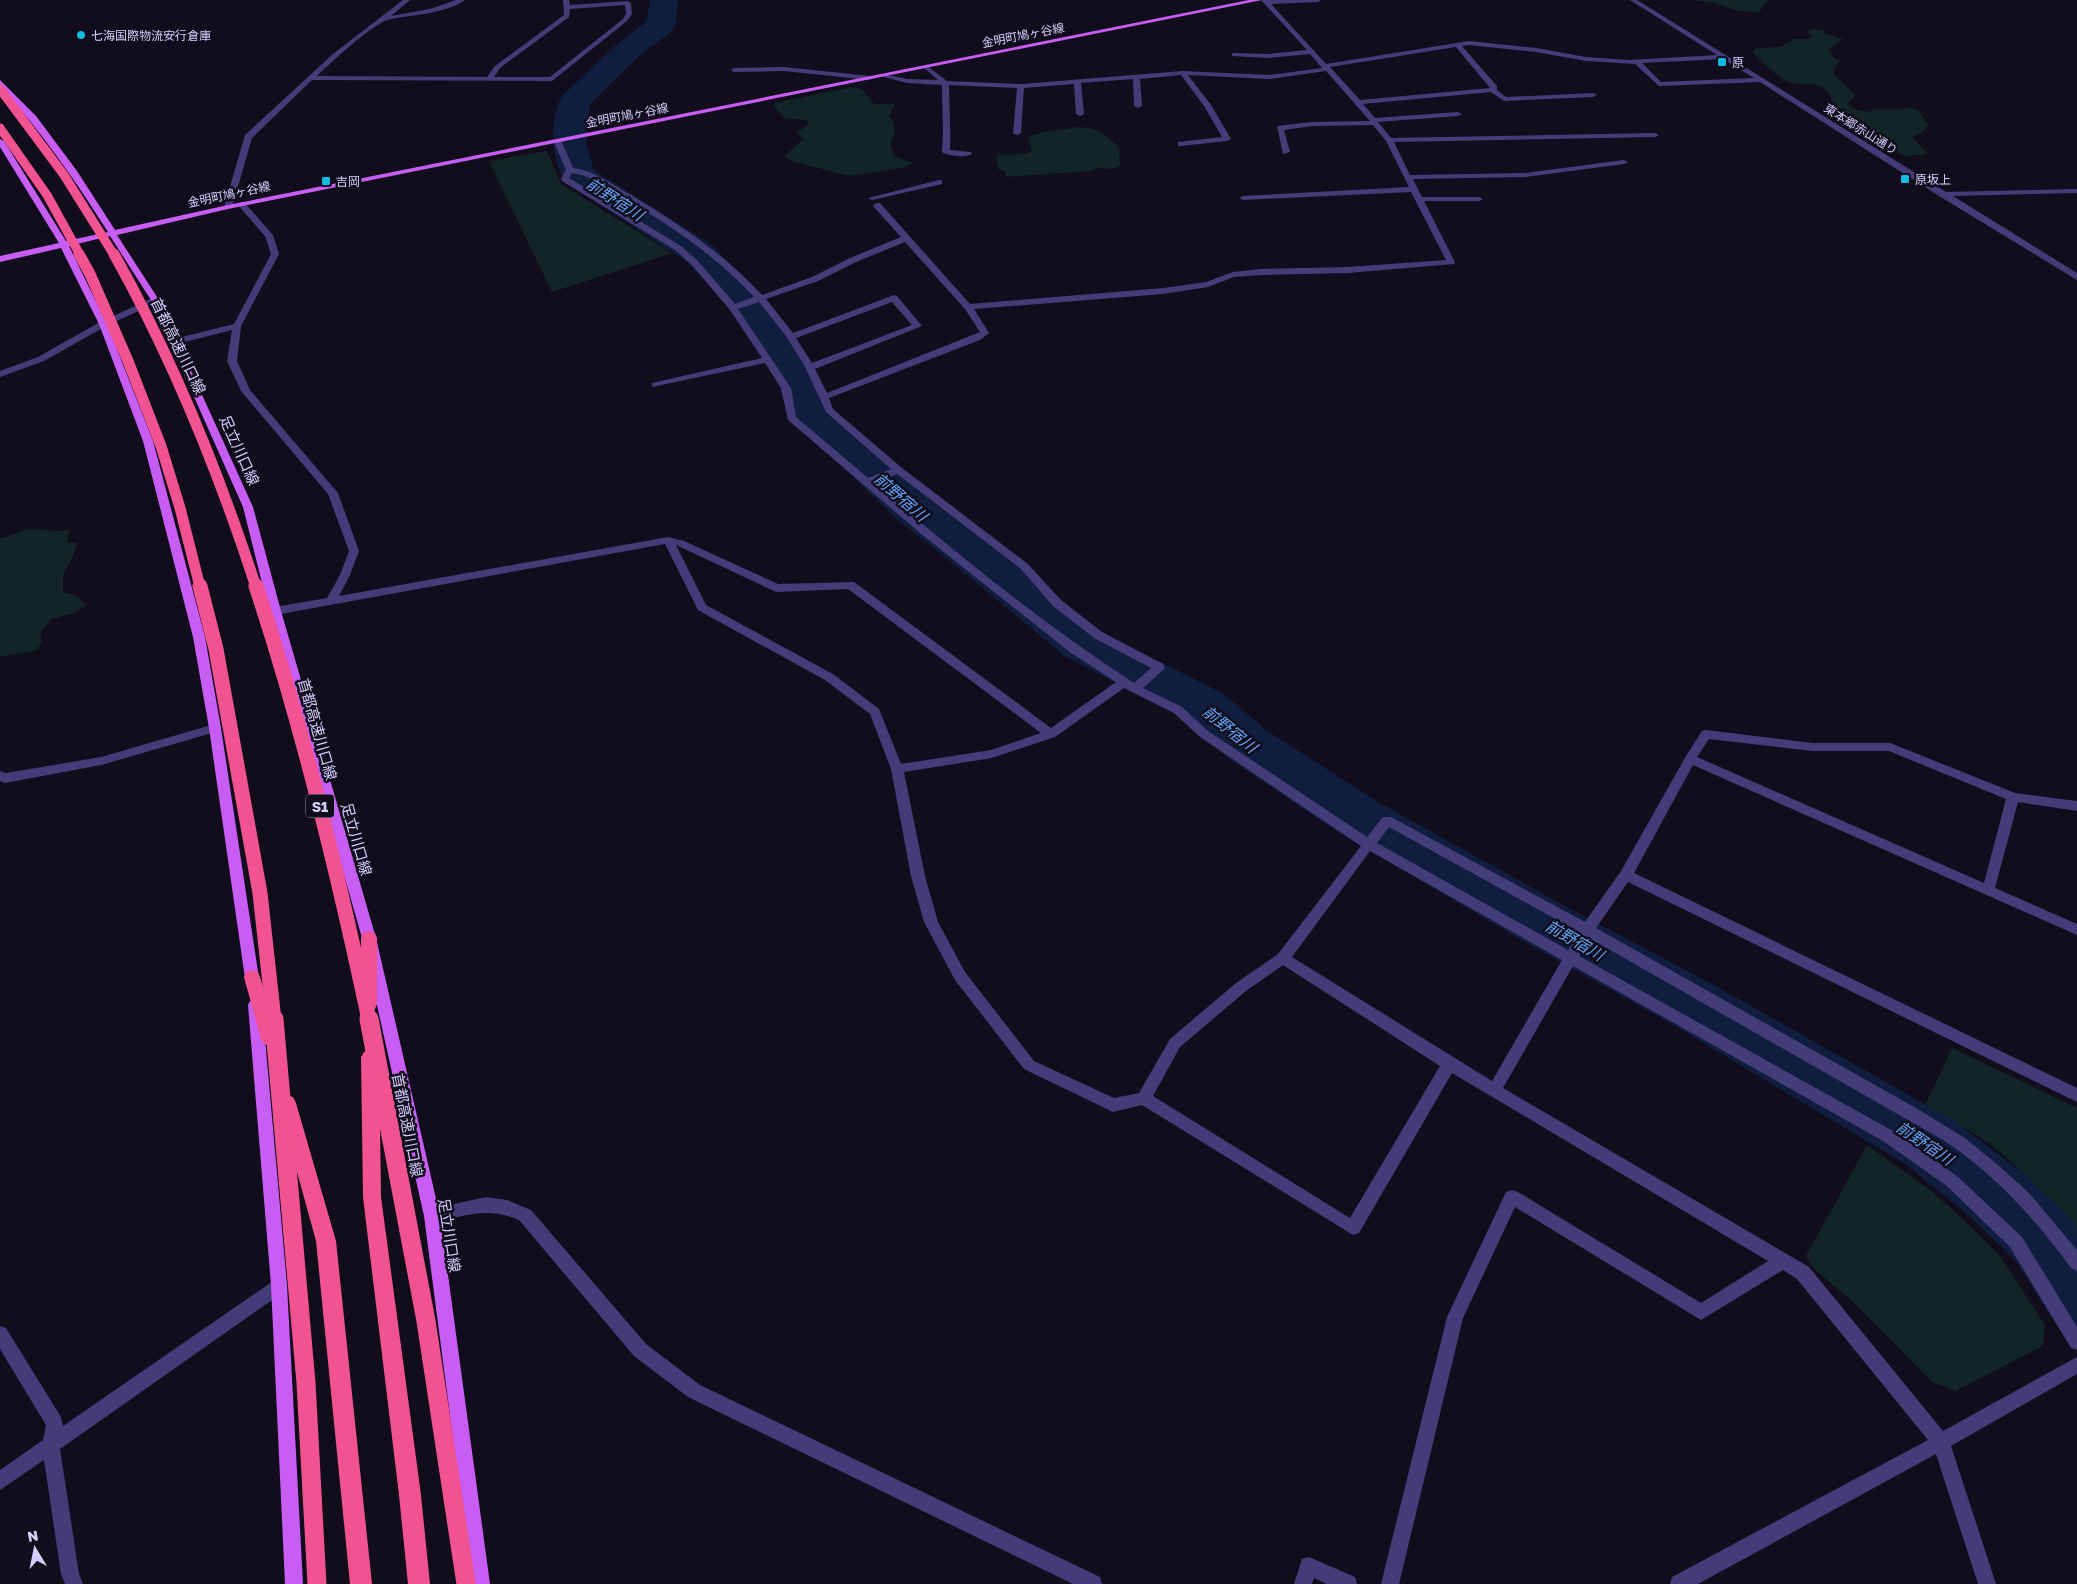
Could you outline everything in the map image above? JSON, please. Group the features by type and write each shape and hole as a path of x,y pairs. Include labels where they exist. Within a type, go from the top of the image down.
{"highway":[{"name":"首都高速川口線","path":"0,89 51,158 119,264 165,355 187,402 229,507 300,723 355,948 401,1178 452,1484 466,1584"},
{"path":"0,128 47,196 90,274 128,360 160,446 180,508 216,649 260,893 271,984 306,1383 317,1584"},
{"path":"369,938 372,1198 420,1584"},
{"path":"252,977 326,1241 360,1584"}],"main road":[{"name":"金明町鳩ヶ谷線","path":"0,259 63,243 241,204 1263,1"},
{"name":"足立川口線","path":"0,82 33,118 74,173 155,300 248,507 275,611 369,938 432,1216 481,1584"},
{"path":"0,141 63,243 103,324 148,441 199,637 215,728 252,977 279,1285 294,1584"}],"street":[{"path":"228,207 248,137 336,55 407,0"},
{"path":"379,20 431,11 462,0"},
{"path":"1263,1 1318,0"},
{"name":"東本郷赤山通り","path":"1633,0 2077,277"},
{"path":"968,307 1163,291 1208,284 1233,275 1261,272 1348,270 1452,262 1389,140 1358,102 1263,1"},
{"path":"312,78 552,80 625,20 629,14 628,2 566,3 567,16 497,67 489,79"},
{"path":"882,76 907,81 1021,86 1184,73 1270,77 1469,43 1536,50 1586,59 1637,62 1725,57"},
{"path":"1457,44 1494,88 1493,90 1504,100 1593,95"},
{"path":"1234,55 1268,56 1312,52"},
{"path":"1637,62 1659,84 1762,80"},
{"path":"926,67 946,83"},
{"path":"734,70 784,68 870,78"},
{"path":"1181,144 1227,139 1207,105 1184,73"},
{"path":"1136,77 1138,106"},
{"path":"1077,82 1080,114"},
{"path":"946,83 945,111 948,122 946,152 968,154"},
{"path":"1017,133 1021,86"},
{"path":"1358,102 1493,90"},
{"path":"1286,152 1280,128 1458,114"},
{"path":"1389,140 1655,136"},
{"path":"558,141 570,170"},
{"path":"1409,177 1525,175 1624,162"},
{"path":"570,170 591,174 676,225 724,262 763,299 791,337 811,367 829,410 898,470 1024,566 1057,603 1091,629 1159,667 1135,689"},
{"path":"570,170 565,179 678,248 696,263 733,308 786,388 791,418 866,483 1075,650 1135,689 1178,710 1204,734 1368,844 1888,1136 1952,1181 2016,1242 2077,1342"},
{"path":"824,397 977,338 985,333 968,307 875,201 939,182"},
{"path":"1242,198 1415,189"},
{"path":"1942,194 2077,191"},
{"path":"1420,199 1479,199"},
{"path":"241,204 269,235 275,254 237,326 232,361 246,391 333,493 354,552 345,575 331,601"},
{"path":"733,308 815,280 853,260 907,238"},
{"path":"791,337 894,298 918,326 811,367"},
{"path":"0,374 41,359 103,324 155,300"},
{"path":"173,342 237,326"},
{"path":"655,385 767,360"},
{"path":"866,483 898,470"},
{"path":"668,540 702,607 828,677 875,712 897,769 918,876 931,922 960,976 1029,1065 1113,1105 1144,1098 1353,1228 1449,1064"},
{"path":"275,611 668,540 680,543 776,588 850,585 1051,734"},
{"path":"897,769 992,754 1051,734 1124,682"},
{"path":"0,776 5,778 101,761 215,728"},
{"path":"1494,1091 1587,930 1626,875 1690,759 1706,734 1812,747 1890,748 2013,797 2077,806"},
{"path":"1690,759 2077,930"},
{"path":"1988,891 2013,797"},
{"path":"1144,1098 1175,1043 1240,987 1283,958 1387,820 1587,930 1959,1142 2009,1183 2054,1231 2077,1263"},
{"path":"1626,875 2077,1095"},
{"path":"1283,958 1449,1064 1803,1273 1941,1442 1987,1584"},
{"path":"1390,1584 1455,1317 1512,1196 1701,1312 1782,1261"},
{"path":"432,1216 486,1204 507,1207 525,1215 640,1350 694,1391 1093,1584"},
{"path":"0,1481 279,1285"},
{"path":"0,1334 55,1423 51,1445 70,1574 74,1584"},
{"path":"1679,1584 1941,1442 2077,1364"},
{"path":"1303,1584 1309,1566 1348,1584"}],"green space":[{"path":"1690,0 1768,0 1759,12 1738,11 1716,3"},
{"path":"1815,29 1843,39 1828,49 1833,57 1840,61 1834,68 1834,75 1856,95 1847,104 1857,110 1868,112 1876,109 1899,110 1910,107 1919,111 1928,125 1923,132 1912,137 1928,154 1904,156 1833,104 1830,96 1822,87 1792,83 1782,78 1753,52 1755,48 1780,47 1794,39 1808,39 1811,35 1807,31"},
{"path":"852,87 862,89 874,104 895,104 889,117 894,123 894,134 890,144 894,156 913,163 902,168 849,176 788,160 785,156 803,139 796,132 809,125 807,120 785,118 775,108 774,103"},
{"path":"1077,127 1100,132 1119,147 1120,166 1090,171 1005,177 1005,171 999,170 996,156 1024,154 1032,151 1028,137"},
{"path":"547,151 561,184 672,253 552,292 489,161"},
{"path":"28,529 69,530 67,543 77,543 72,559 63,575 63,592 78,597 86,606 73,613 51,619 40,634 42,643 35,651 0,657 0,539"},
{"path":"1952,1048 2077,1108 2077,1232 2037,1186 1991,1145 1975,1134 1924,1107"},
{"path":"1867,1145 1934,1193 2000,1256 2045,1325 2043,1346 1955,1391 1932,1382 1852,1301 1814,1269 1806,1256"}],"waterway":[{"name":"前野宿川","path":"664,0 660,26 627,51 574,102 569,144 578,175 699,253 751,308 779,347 797,377 810,413 914,510 967,550 1083,644 1205,707 1247,744 1358,817 1552,928 1692,1004 1929,1142 1992,1191 2041,1237 2077,1292"}],"place":[{"name":"七海国際物流安行倉庫","path":"81,35"},
{"name":"原","path":"1722,62"},
{"name":"原坂上","path":"1905,179"},
{"name":"吉岡","path":"326,181"}]}
